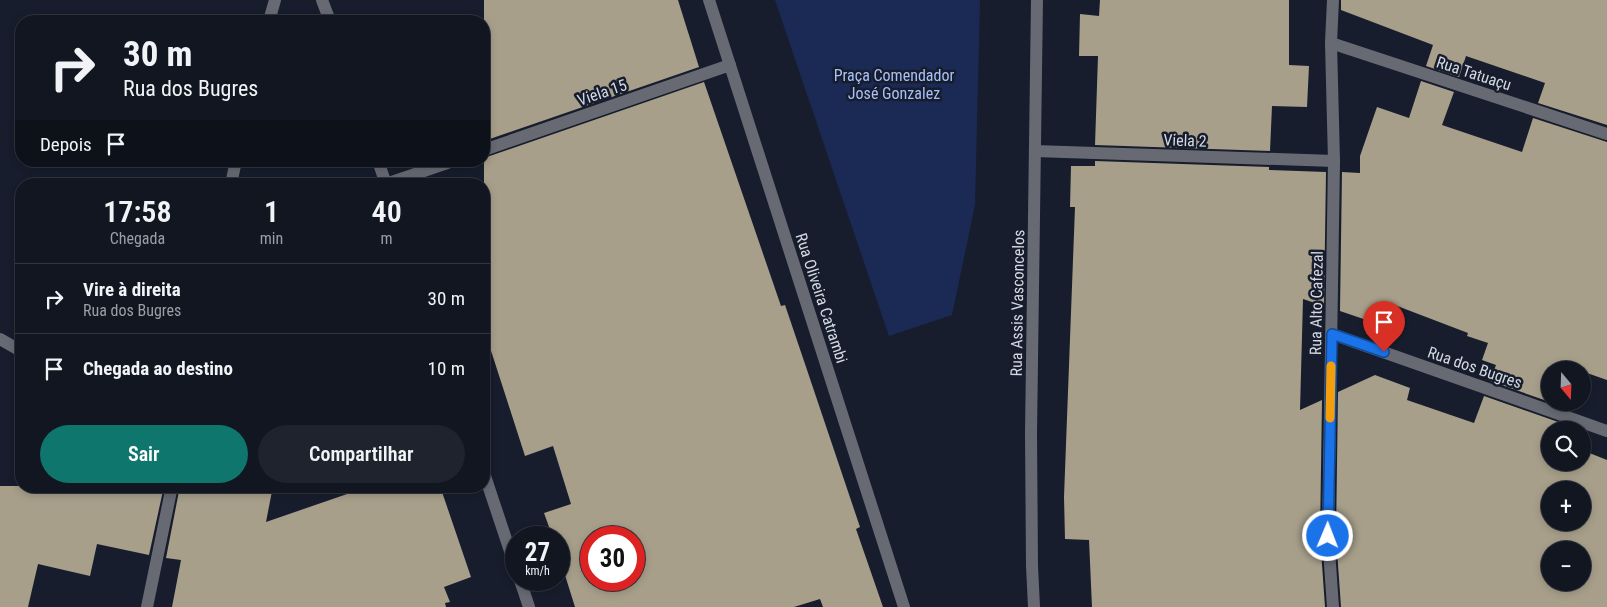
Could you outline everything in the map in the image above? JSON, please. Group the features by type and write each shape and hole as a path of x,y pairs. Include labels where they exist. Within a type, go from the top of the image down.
{"street":[{"path":"271,15 275,0"},
{"path":"322,0 328,15"},
{"name":"Rua Oliveira Catrambi","path":"709,0 904,607"},
{"name":"Rua Assis Vasconcelos","path":"1034,607 1031,433 1037,0"},
{"name":"Rua Alto Cafezal","path":"1333,0 1331,43 1334,161 1328,536 1333,607"},
{"name":"Rua Tatuaçu","path":"1331,43 1607,134"},
{"name":"Viela 15","path":"490,148 730,65"},
{"name":"Viela 2","path":"1035,151 1334,161"},
{"path":"403,178 436,167"},
{"name":"Rua dos Bugres","path":"1332,334 1607,430"},
{"path":"0,339 15,348"},
{"path":"490,491 505,537"},
{"path":"147,607 171,493"},
{"path":"524,591 529,607"}],"green space":[{"name":"Praça Comendador José Gonzalez","path":"775,0 980,0 975,205 952,315 889,336"}],"building":[{"path":"484,0 678,0 699,67 490,139 490,15 484,15"},
{"path":"1100,0 1289,0 1289,65 1309,66 1307,107 1272,106 1270,151 1095,145 1098,56 1079,56 1080,14 1099,16"},
{"path":"1341,0 1607,0 1607,125 1538,103 1545,83 1466,56 1459,77 1426,66 1433,45 1341,10"},
{"path":"1421,81 1454,92 1442,125 1522,152 1533,118 1607,142 1607,380 1591,374 1591,361 1541,361 1541,399 1490,381 1496,365 1482,360 1488,343 1467,336 1468,333 1392,304 1384,326 1340,311 1342,172 1360,173 1360,156 1377,107 1409,118"},
{"path":"704,82 781,306 785,305 860,527 856,529 883,607 823,607 820,599 794,607 575,607 570,591 570,526 549,526 544,513 571,504 553,446 525,456 490,348 490,178 484,178 484,167 490,167 490,156"},
{"path":"1095,161 1269,167 1269,170 1326,172 1324,306 1303,299 1300,410 1322,400 1320,536 1325,607 1092,607 1089,540 1065,539 1064,497 1075,207 1070,207 1071,166 1095,166"},
{"path":"1375,375 1410,388 1407,400 1474,423 1484,396 1555,421 1541,421 1541,471 1591,471 1591,454 1607,460 1607,607 1341,607 1336,536 1338,392"},
{"path":"0,486 15,486 15,493 162,493 149,555 97,544 90,576 38,564 28,607 0,607"},
{"path":"179,493 272,493 266,522 350,493 442,493 471,577 444,587 450,602 445,603 446,607 172,607 181,560 166,558"}],"slow traffic":[{"path":"1330,418 1331,366"}],"route":[{"path":"1328,536 1332,334 1384,352"}]}
